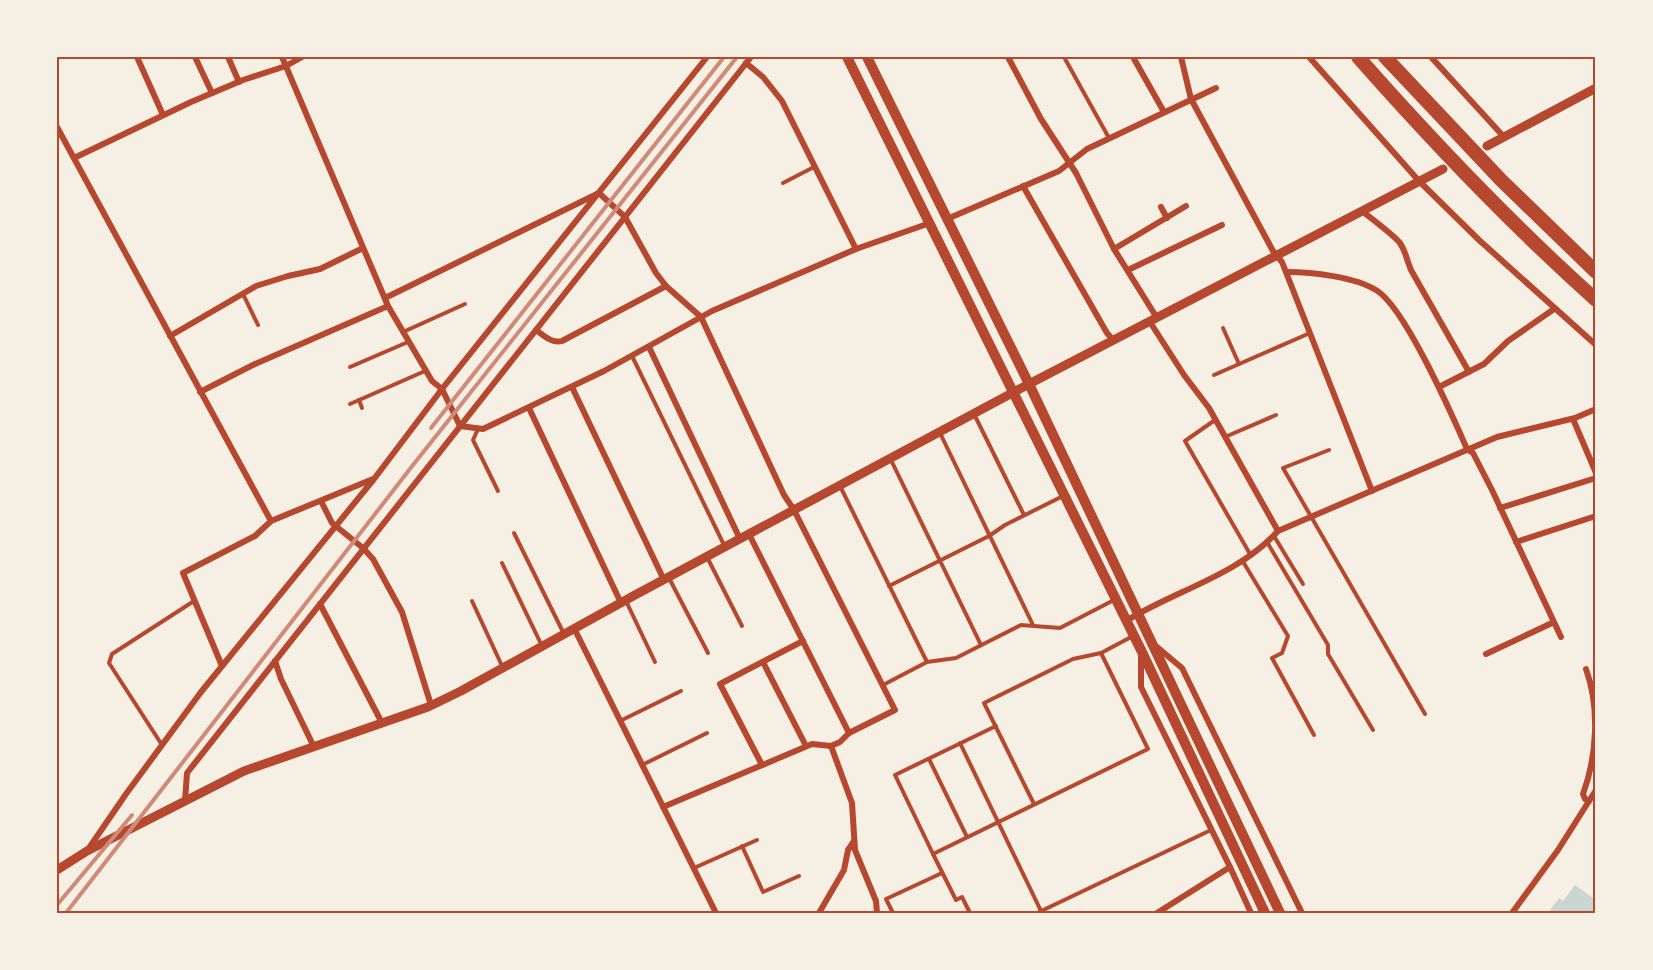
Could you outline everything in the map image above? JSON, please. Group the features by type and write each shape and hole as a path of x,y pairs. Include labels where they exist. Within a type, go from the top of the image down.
{"highway":[{"path":"1358,57 1485,195 1596,300"},
{"path":"1385,57 1501,180 1596,272"}],"main road":[{"path":"847,57 1142,652 1265,913"},
{"path":"867,57 1029,384 1280,913"}],"street":[{"path":"137,57 163,115"},
{"path":"195,57 212,93"},
{"path":"228,57 239,82"},
{"path":"282,57 384,298 432,381 442,390 460,426"},
{"path":"74,158 212,93 286,66 302,57"},
{"path":"87,851 162,745 222,666 374,479 707,57"},
{"path":"185,801 188,773 752,57"},
{"path":"1008,57 1026,93 1070,162 1114,249 1215,420 1276,533"},
{"path":"1133,57 1164,112"},
{"path":"1181,57 1191,99 1273,251 1278,255 1287,272 1372,491"},
{"path":"1309,57 1419,181 1554,309 1596,345"},
{"path":"1431,57 1504,137"},
{"path":"746,63 775,90 856,249"},
{"path":"947,219 1059,171 1087,149 1216,88"},
{"path":"1487,146 1596,88"},
{"path":"57,127 271,521"},
{"path":"57,870 87,851 244,771 431,705 1029,384 1443,169"},
{"path":"1023,186 1107,333 1114,341"},
{"path":"599,193 625,217 656,273 666,286 701,317 784,495 794,510 895,710 849,733 840,742 831,746 812,744 806,746 663,807"},
{"path":"384,298 599,193"},
{"path":"1114,249 1186,206"},
{"path":"1161,207 1167,218"},
{"path":"1362,211 1398,240 1407,254 1406,260 1411,270 1470,372"},
{"path":"460,426 483,429 572,387 701,317 856,249 930,223"},
{"path":"1128,270 1222,225"},
{"path":"170,336 256,286 320,269 363,248"},
{"path":"1287,272 1344,279 1368,285 1379,291 1412,337 1439,387 1467,449 1473,453 1552,623 1561,637"},
{"path":"536,330 557,343 666,286"},
{"path":"200,392 255,364 388,306"},
{"path":"1439,387 1484,364 1508,341 1554,309"},
{"path":"649,346 745,537 803,641 849,733"},
{"path":"572,387 666,578"},
{"path":"529,408 623,602"},
{"path":"1126,621 1167,598 1221,575 1276,533 1311,516 1505,434 1573,419 1596,409"},
{"path":"1500,508 1596,476 1594,463 1573,419"},
{"path":"222,666 183,573 255,536 271,521 374,479"},
{"path":"321,501 332,524 363,548 373,559 402,612 431,705"},
{"path":"1516,542 1596,516"},
{"path":"320,604 382,723"},
{"path":"1486,654 1552,623"},
{"path":"574,628 716,913"},
{"path":"762,765 720,684 803,641"},
{"path":"1154,645 1182,668 1302,913"},
{"path":"1142,652 1141,687 1251,913"},
{"path":"275,661 281,679 314,747"},
{"path":"763,662 806,746"},
{"path":"1586,669 1592,692 1595,727 1592,762 1583,794 1585,799 1590,801"},
{"path":"831,746 852,803 855,850 876,901 877,913"},
{"path":"1512,913 1558,850 1596,790"},
{"path":"821,912 844,870 848,850 854,841"},
{"path":"1157,913 1230,867"}],"lane":[{"path":"1064,57 1109,138"},
{"path":"783,183 815,167"},
{"path":"243,294 258,325"},
{"path":"403,332 465,304"},
{"path":"1223,327 1239,364"},
{"path":"1214,375 1310,333"},
{"path":"350,367 409,342"},
{"path":"632,356 725,547"},
{"path":"350,404 426,370"},
{"path":"359,400 362,408"},
{"path":"974,414 1024,515"},
{"path":"1224,437 1276,415"},
{"path":"1215,420 1185,441 1250,554"},
{"path":"478,429 473,440 498,491"},
{"path":"940,433 1033,626"},
{"path":"1329,450 1283,468 1425,714"},
{"path":"890,459 981,645"},
{"path":"840,486 927,662"},
{"path":"889,586 989,537 1005,525 1064,495"},
{"path":"514,533 564,634"},
{"path":"1276,533 1303,584"},
{"path":"1266,542 1328,645 1328,654 1373,730"},
{"path":"707,557 742,626"},
{"path":"1242,559 1287,636 1282,653 1272,658 1314,735"},
{"path":"502,563 542,646"},
{"path":"666,578 708,653"},
{"path":"883,685 927,662 956,658 1021,625 1060,628 1115,599"},
{"path":"162,745 109,663 112,654 194,601"},
{"path":"472,601 503,668"},
{"path":"623,602 655,662"},
{"path":"1034,804 984,703 1073,659 1101,653 1133,636"},
{"path":"933,854 1148,749 1101,653"},
{"path":"620,721 681,690"},
{"path":"970,913 962,897 956,900 895,776 996,726"},
{"path":"642,765 707,733"},
{"path":"960,743 1039,912 1212,830"},
{"path":"929,759 967,837"},
{"path":"694,868 757,840"},
{"path":"742,846 763,892 799,876"},
{"path":"893,913 886,899 942,873"}],"shaded area":[{"path":"1575,885 1596,900 1596,913 1548,913 1559,898 1563,901"}],"railway":[{"path":"431,428 724,57"},
{"path":"66,913 413,465 737,57"},
{"path":"57,905 132,815"}]}
